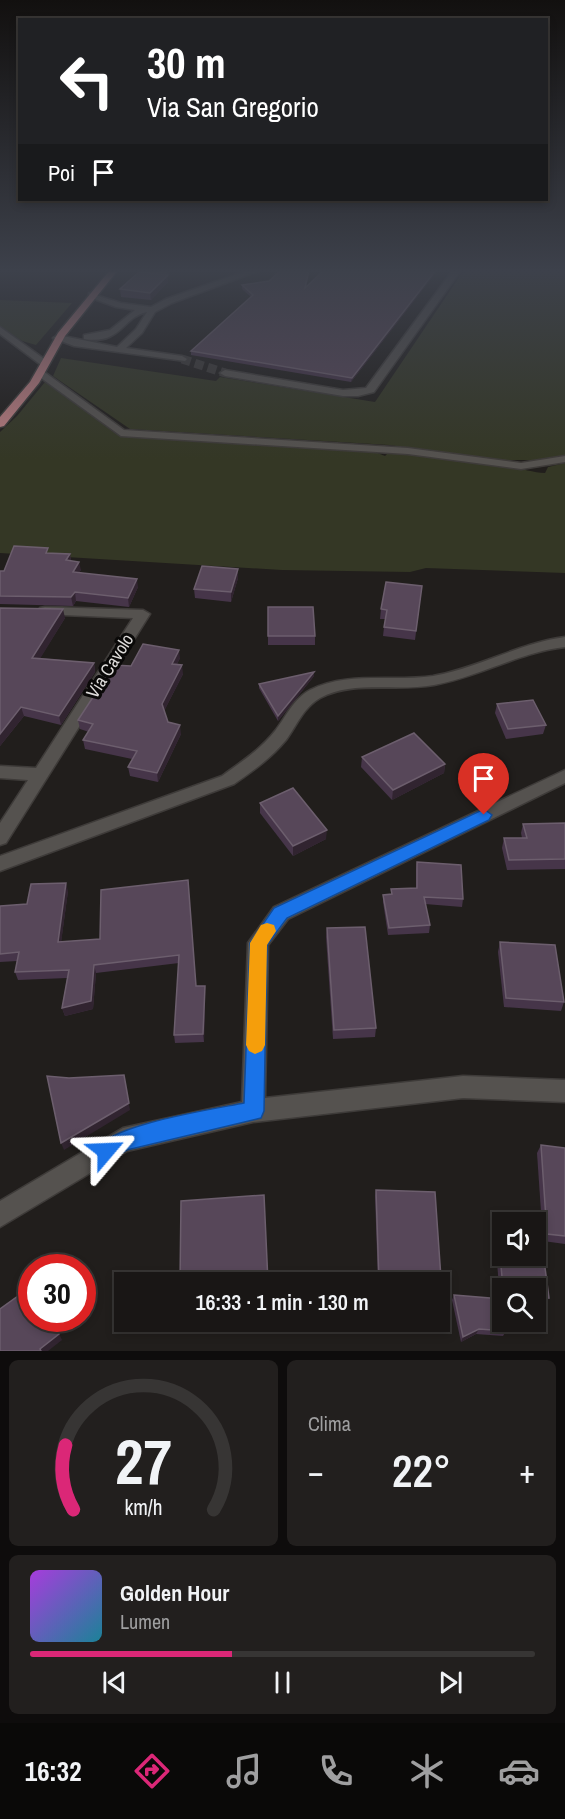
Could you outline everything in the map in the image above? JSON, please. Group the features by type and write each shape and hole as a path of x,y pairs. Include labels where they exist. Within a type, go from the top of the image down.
{"main road":[{"path":"0,424 24,397 62,333"}],"street":[{"path":"3,333 121,433 408,451 521,466 565,459"},
{"path":"58,338 115,333"},
{"path":"120,349 137,333"},
{"path":"225,372 344,393 358,393 370,390 411,333"},
{"path":"58,338 74,343 182,359"},
{"name":"Via Cavolo","path":"0,838 143,614 30,610"},
{"path":"0,864 228,780 258,759 280,736 302,703 317,693 347,685 431,681 466,673 541,645 565,642"},
{"path":"0,772 41,774"},
{"path":"254,1111 258,943 281,913 565,776"},
{"path":"0,1215 123,1140 254,1111 463,1087 565,1091"}],"green space":[{"path":"10,333 46,333 36,345 22,341"},
{"path":"421,333 565,333 565,455 538,460 498,460 389,445 130,429 53,376 61,358 216,381 220,377 375,402"},
{"path":"45,382 115,433 124,435 375,452 385,456 388,453 418,455 541,473 545,473 548,467 565,463 565,573 426,568 410,572 282,570 0,553 0,432 17,416"}],"building":[{"path":"211,333 387,333 352,378 191,351"},
{"path":"14,546 48,548 46,553 70,554 66,560 79,562 73,572 137,579 128,598 75,592 71,597 0,596 0,571 4,571"},
{"path":"202,566 238,569 231,592 194,589"},
{"path":"386,582 422,586 416,631 384,627 387,610 381,609"},
{"path":"268,607 313,607 315,636 268,636"},
{"path":"0,608 63,609 32,658 94,663 59,716 21,707 0,734"},
{"path":"143,644 179,650 172,664 182,665 162,704 168,722 180,725 157,773 128,767 137,751 83,740 93,724 78,720 114,665 131,666"},
{"path":"314,672 278,716 259,684"},
{"path":"533,700 546,725 508,729 497,704"},
{"path":"414,733 445,764 393,790 362,757"},
{"path":"293,788 327,830 293,846 260,803"},
{"path":"565,823 565,859 509,860 504,838 527,838 523,824"},
{"path":"417,862 461,865 463,899 424,897 430,925 389,928 383,895 392,894 391,889 417,888"},
{"path":"188,880 196,986 205,986 203,1034 174,1035 179,955 94,965 91,1001 62,1008 69,970 15,972 19,952 0,954 0,906 27,904 31,884 66,883 58,942 100,939 101,890"},
{"path":"365,927 376,1028 334,1030 327,928"},
{"path":"500,942 555,945 564,1002 506,998"},
{"path":"124,1075 129,1103 61,1143 47,1076 69,1078"},
{"path":"541,1145 565,1148 565,1236 547,1234"},
{"path":"376,1190 435,1192 441,1272 379,1272"},
{"path":"264,1195 268,1272 180,1272 181,1201"},
{"path":"501,1266 545,1266 549,1298 546,1298 546,1278 502,1278"},
{"path":"454,1295 492,1298 492,1330 479,1329 463,1337"},
{"path":"18,1296 18,1332 58,1332 59,1334 40,1349 41,1351 0,1351 0,1309"}],"tunnel":[{"path":"182,359 225,373"}],"slow traffic":[{"path":"255,1045 258,943 267,931"}],"route":[{"path":"106,1151 123,1140 254,1111 258,943 281,913 484,815"}]}
